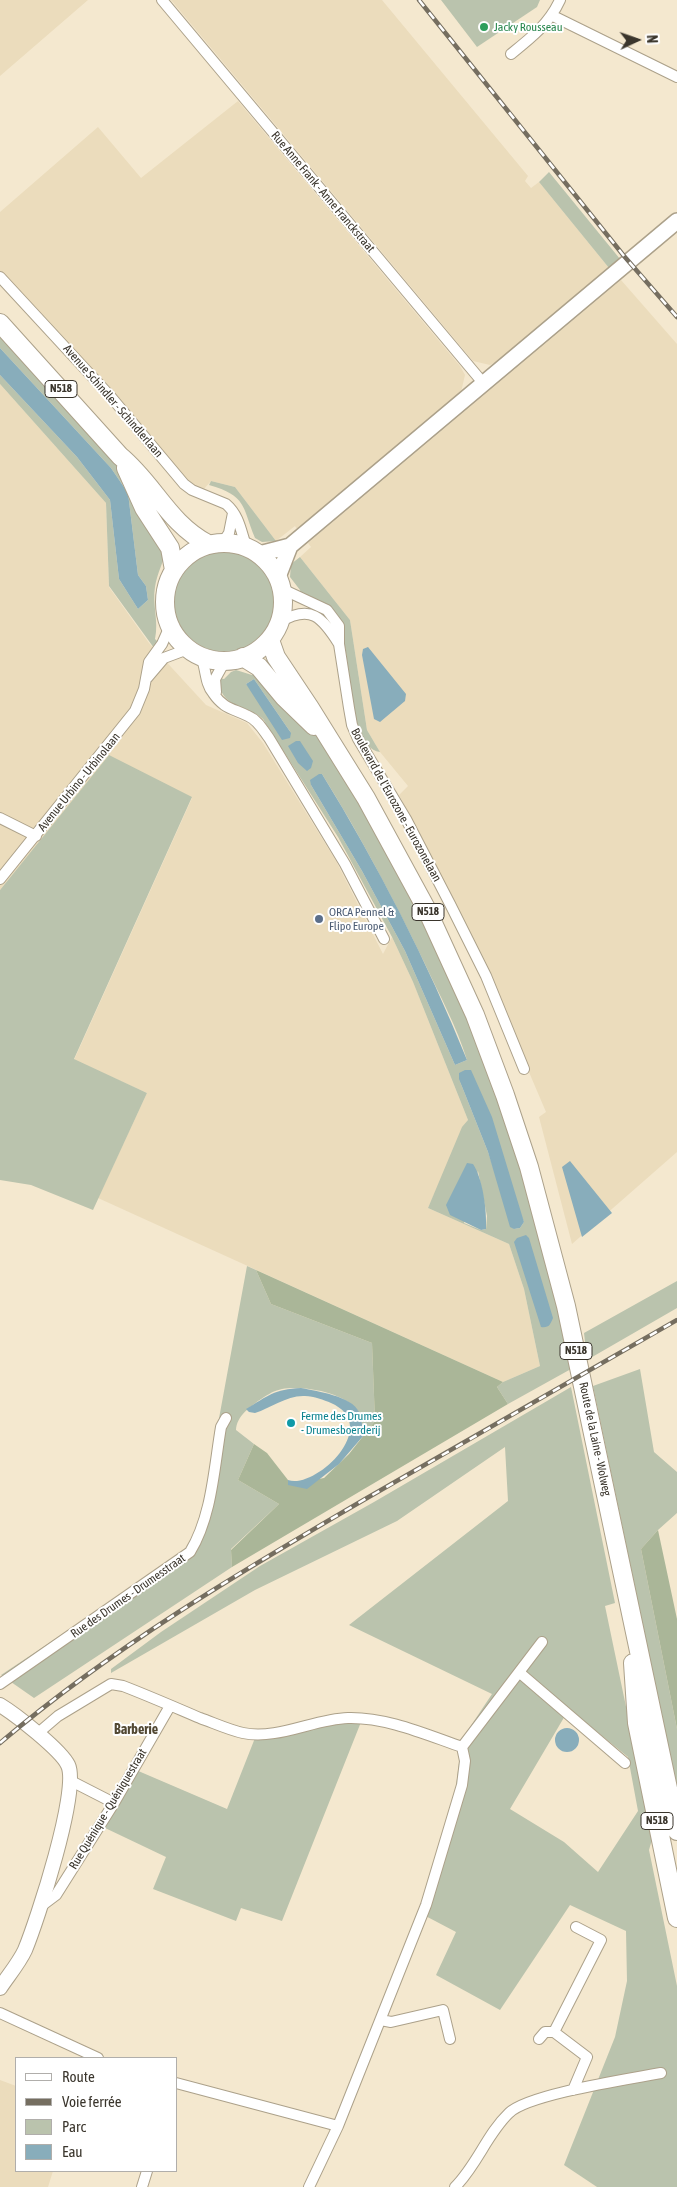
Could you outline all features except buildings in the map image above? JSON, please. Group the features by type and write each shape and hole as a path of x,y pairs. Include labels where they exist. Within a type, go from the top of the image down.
{"highway":[{"name":"N518","path":"0,323 120,456 134,467 179,525 190,534 216,543 253,550"},
{"name":"N518","path":"120,456 144,508 170,548 174,570"},
{"path":"216,543 191,552 174,570 165,594 165,610 170,626 177,638 194,653 225,661 243,657 258,650 270,640 280,622 283,606 280,583 270,564 253,550"},
{"name":"Boulevard de l'Eurozone - Eurozonelaan","path":"270,640 276,657 366,798 427,910 475,1015 506,1095"},
{"name":"Boulevard de l'Eurozone - Eurozonelaan","path":"243,657 259,667 290,703 330,740"},
{"name":"Route de la Laine - Wolweg","path":"506,1095 529,1167 566,1306 677,1830"},
{"name":"Route de la Laine - Wolweg","path":"631,1611 637,1723 677,1918"}],"main road":[{"path":"280,583 281,566 290,546 677,221"},
{"path":"253,550 290,546"}],"street":[{"name":"Rue Anne Frank - Anne Franckstraat","path":"162,0 484,384"},
{"path":"511,54 539,32 552,16 560,0"},
{"path":"552,16 677,77"},
{"name":"Avenue Schindler - Schindlerlaan","path":"0,277 111,396 184,484 192,490 226,504 233,513"},
{"path":"216,543 229,533 233,513"},
{"path":"233,513 238,519 253,550"},
{"name":"Boulevard de l'Eurozone - Eurozonelaan","path":"280,583 327,610 338,626 338,644 352,725 358,739 406,819 446,896 486,976 524,1069"},
{"name":"Boulevard de l'Eurozone - Eurozonelaan","path":"280,622 298,613 309,613 325,624 338,644"},
{"name":"Avenue Urbino - Urbinolaan","path":"0,879 136,712 149,662 162,644 170,626"},
{"path":"194,653 205,665 211,692 222,705 232,711 249,716 260,725 269,738 345,864 384,939"},
{"name":"Avenue Urbino - Urbinolaan","path":"146,679 164,658 171,654 194,653"},
{"path":"216,698 215,679 225,661"},
{"path":"0,818 36,836"},
{"name":"Rue des Drumes - Drumesstraat","path":"0,1684 190,1552 200,1537 221,1427 226,1418"},
{"path":"309,2187 338,2126 382,2020 426,1905 462,1786 465,1761 462,1748 486,1714 520,1674 542,1642"},
{"path":"520,1674 625,1763"},
{"path":"37,1734 58,1716 111,1684 123,1686 243,1733 258,1735 348,1718 376,1721 462,1748"},
{"path":"0,1704 13,1712 62,1756 69,1767 71,1781 67,1805 40,1907 24,1950 0,1988"},
{"name":"Rue Quénique - Quéniquestraat","path":"40,1907 56,1895 114,1803 170,1706"},
{"path":"71,1781 114,1803"},
{"path":"554,2032 601,1940 576,1927"},
{"path":"382,2020 391,2022 443,2010 450,2039"},
{"path":"0,2013 96,2057"},
{"path":"539,2039 546,2032 554,2032 587,2057 573,2090"},
{"path":"455,2187 510,2112 522,2103 573,2090 661,2073"},
{"path":"178,2084 338,2126"},
{"path":"142,2187 147,2172"}],"shaded area":[{"path":"0,0 88,0 0,76"},
{"path":"171,0 382,0 528,176 525,181 531,188 539,182 609,268 498,361 490,365 473,361"},
{"path":"238,101 460,366 465,375 461,392 297,529 295,526 276,541 235,487 211,481 204,489 197,487 187,480 118,399 39,311 0,271 0,212 98,127 141,178"},
{"path":"621,280 677,344 677,1152 572,1244 539,1117 546,1112 468,929 399,795 408,786 380,752 367,730 350,620 300,557 311,547 308,543"},
{"path":"0,384 106,503 109,587 149,643 206,705 247,723 263,743 336,861 383,954 392,937 413,982 468,1120 428,1208 509,1244 524,1289 540,1366 503,1382 98,1198 147,1093 74,1060 192,798 109,756 0,890"},
{"path":"0,2080 15,2086 15,2172 53,2172 48,2187 0,2187"}],"green space":[{"name":"Jacky Rousseau","path":"441,0 540,0 537,7 477,47"},
{"path":"549,172 620,259 609,268 539,182"},
{"path":"0,331 115,459 167,548 155,587 155,639 159,643 154,648 109,586 106,503 0,384 0,375 77,457 110,500 119,579 138,609 148,600 146,586 138,575 128,493 111,468 0,348"},
{"path":"211,481 235,487 276,541 262,542 255,538 245,510 237,498 230,493 209,485"},
{"path":"225,550 244,554 261,565 272,582 276,601 272,620 261,637 244,648 225,652 206,648 189,637 178,620 174,601 178,582 189,565 206,554"},
{"path":"300,557 350,620 367,730 380,752 368,745 360,731 339,623 328,606 301,594 290,577 291,564"},
{"path":"236,670 252,675 256,671 329,749 399,870 474,1030 516,1148 557,1298 571,1369 508,1404 497,1387 503,1382 540,1366 524,1289 509,1244 428,1208 462,1127 468,1120 413,982 392,937 338,837 263,719 228,700 223,695 219,678 224,679","holes":["254,679 291,733 246,684","322,774 350,820 424,962 453,1023 467,1060 455,1065 405,951 362,871 311,785","459,1079 524,1222 520,1228 514,1229 488,1152","478,1171 487,1216 486,1229 481,1230 464,1223"]},
{"path":"109,755 192,797 74,1059 147,1093 93,1210 31,1185 0,1180 0,890"},
{"path":"247,1266 256,1270 271,1304 372,1343 375,1421 364,1435 358,1412 351,1404 333,1394 311,1389 290,1388 278,1390 250,1407 238,1421 236,1430 254,1444 238,1480 279,1504 231,1549 232,1567 34,1698 1,1675 180,1556 193,1539 204,1500"},
{"path":"256,1270 503,1382 497,1387 508,1404 232,1567 231,1550 279,1504 238,1480 254,1444 267,1453 288,1480 288,1485 324,1478 349,1454 375,1421 372,1343 271,1304"},
{"path":"677,1281 677,1308 587,1360 584,1333"},
{"path":"640,1369 654,1452 677,1472 677,1513 641,1549 677,1729 677,1788 593,1386"},
{"path":"571,1387 615,1603 605,1606 653,1836 649,1850 677,1986 677,2187 597,2187 564,2165 615,2037 627,1981 626,1931 570,1905 500,2010 436,1975 456,1932 418,1912 454,1802 462,1739 492,1694 349,1625 508,1501 505,1447 397,1521 255,1590 111,1673 111,1669 161,1632 260,1566","holes":["569,1709 628,1757 638,1811 598,1872 564,1842 510,1809"]},
{"path":"658,1530 677,1619 677,1729 641,1549"},
{"path":"352,1719 361,1722 282,1921 241,1908 236,1921 153,1889 166,1857 103,1827 136,1770 227,1809 255,1738"}],"water":[{"path":"0,348 111,468 128,493 138,575 146,586 148,600 138,609 119,579 110,500 77,457 0,375"},
{"path":"368,647 406,694 405,701 380,722 374,719 362,655 363,649"},
{"path":"254,679 291,733 290,738 282,740 246,684"},
{"path":"296,741 300,741 313,761 311,768 307,771 298,763 288,746"},
{"path":"322,774 343,808 401,914 452,1023 467,1060 455,1065 405,951 362,871 311,785 310,780"},
{"path":"471,1070 492,1117 524,1222 520,1228 514,1229 510,1227 488,1152 459,1079 459,1073"},
{"path":"570,1161 612,1213 582,1237 562,1167"},
{"path":"467,1163 473,1164 482,1186 486,1229 481,1230 450,1215 446,1205"},
{"path":"526,1235 529,1238 553,1318 546,1327 541,1327 514,1242 517,1238"},
{"path":"301,1388 342,1398 355,1406 361,1418 364,1435 339,1464 307,1489 288,1485 288,1480 300,1481 313,1475 327,1466 339,1454 347,1440 350,1426 345,1413 331,1403 315,1397 305,1396 285,1400 255,1413 249,1412 246,1409 278,1392"},
{"path":"567,1728 575,1732 579,1740 575,1748 567,1752 559,1748 555,1740 559,1732"}],"railway":[{"path":"419,0 624,256 677,317"},
{"path":"0,1743 87,1675 178,1612 367,1498 677,1320"}],"place":[{"name":"Jacky Rousseau","path":"484,27"},
{"name":"ORCA Pennel & Flipo Europe","path":"319,919"},
{"name":"Ferme des Drumes - Drumesboerderij","path":"291,1423"}],"district":[{"name":"Barberie","path":"136,1730"}]}
